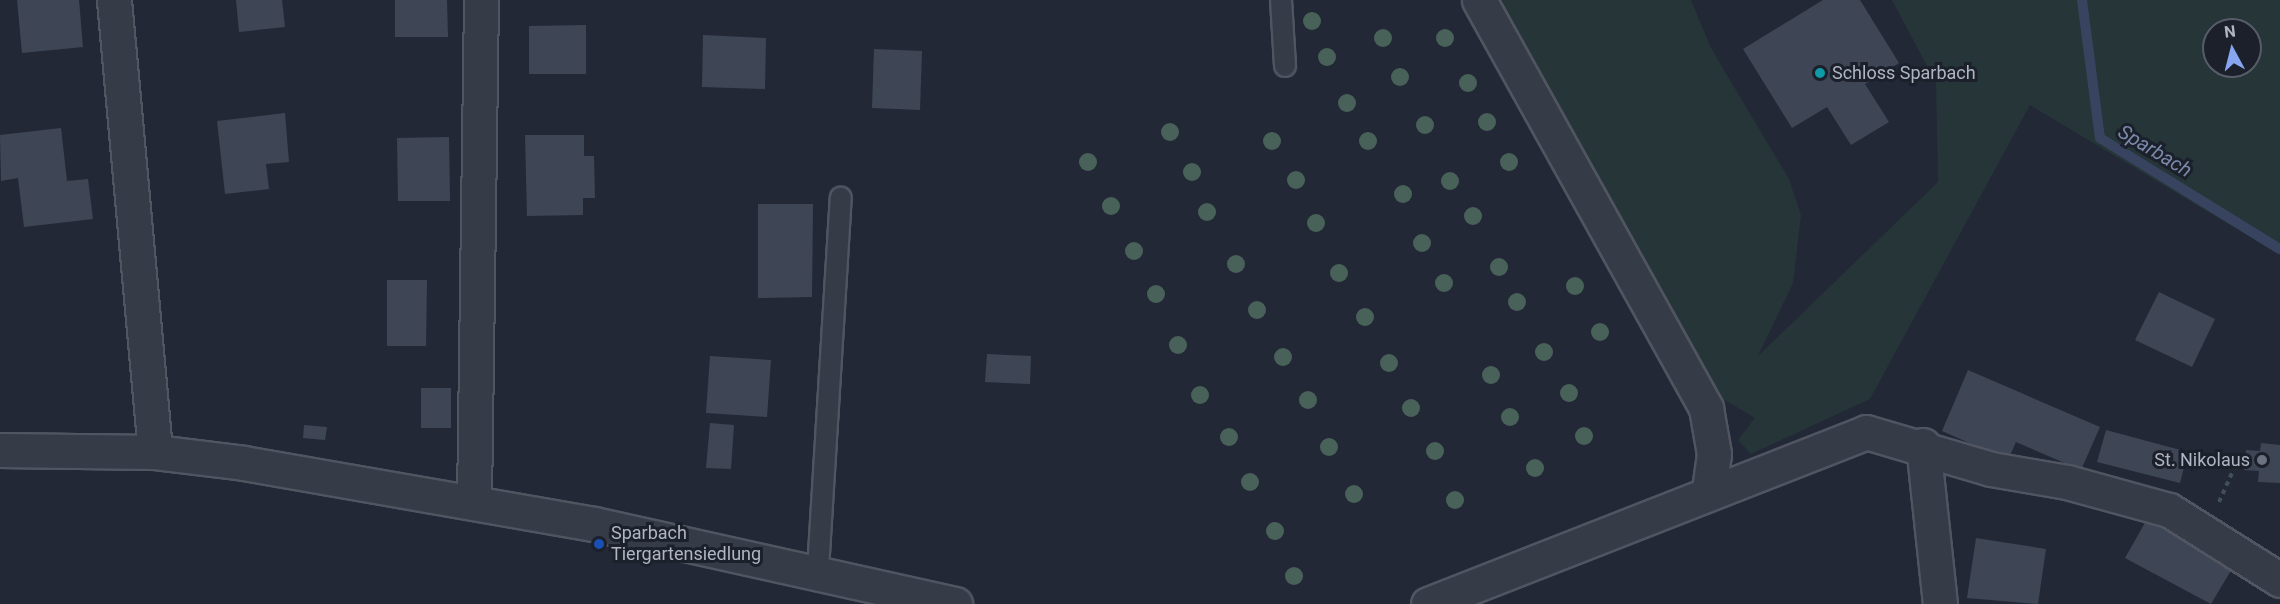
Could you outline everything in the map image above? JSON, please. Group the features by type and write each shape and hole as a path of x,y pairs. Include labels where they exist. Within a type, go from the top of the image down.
{"street":[{"path":"114,0 155,452"},
{"path":"474,501 481,0"},
{"path":"1479,0 1706,408 1714,454 1709,490"},
{"path":"1428,604 1709,490 1866,432 1923,445 1991,469 2067,482 2169,510 2207,531 2280,581"},
{"path":"1923,445 1940,604"},
{"path":"0,450 155,452 474,501 818,570 955,604"}],"lane":[{"path":"1281,0 1285,66"},
{"path":"818,570 841,198"}],"path":[{"path":"2207,531 2236,464"}],"shaded area":[{"path":"1497,0 1691,0 1711,48 1789,179 1801,215 1793,283 1758,356 1938,182 1936,83 1892,0 2280,0 2280,255 2030,105 1870,399 1751,454 1738,440 1755,418 1711,392"}],"building":[{"path":"17,0 79,0 83,47 22,53"},
{"path":"236,0 282,0 285,27 239,32"},
{"path":"395,0 447,0 448,37 395,37"},
{"name":"Schloss Sparbach","path":"1823,0 1860,0 1899,63 1865,84 1889,122 1851,145 1827,107 1792,128 1743,49"},
{"path":"586,25 586,74 529,74 529,26"},
{"path":"703,35 766,38 765,89 702,87"},
{"path":"874,49 922,51 920,110 872,108"},
{"path":"285,113 289,162 266,164 269,189 225,194 217,121"},
{"path":"61,128 67,181 88,179 93,219 24,227 18,178 1,181 0,135"},
{"path":"525,135 584,135 584,156 594,156 595,198 583,198 583,215 527,216"},
{"path":"449,137 450,201 398,201 397,138"},
{"path":"758,204 813,204 812,297 758,298"},
{"path":"387,280 427,280 426,346 387,346"},
{"path":"2159,292 2215,319 2192,367 2135,340"},
{"path":"987,354 1031,356 1030,384 985,382"},
{"path":"710,356 771,360 767,417 706,413"},
{"path":"1968,370 2100,427 2081,470 2016,442 2008,460 1942,431"},
{"path":"421,388 451,388 451,428 421,428"},
{"path":"710,423 734,425 731,469 706,468"},
{"path":"304,425 327,427 325,440 303,438"},
{"path":"2106,430 2188,452 2180,483 2097,462"},
{"name":"St. Nikolaus","path":"2261,443 2280,445 2280,483 2258,482 2259,471 2244,470 2246,450 2260,451"},
{"path":"2150,514 2236,562 2211,604 2125,558"},
{"path":"1976,538 2046,549 2038,604 1967,598"}],"waterway":[{"name":"Sparbach","path":"2082,0 2100,138 2280,249"}],"place":[{"name":"Schloss Sparbach","path":"1820,73"},
{"name":"St. Nikolaus","path":"2262,460"},
{"name":"Sparbach Tiergartensiedlung","path":"599,544"}]}
